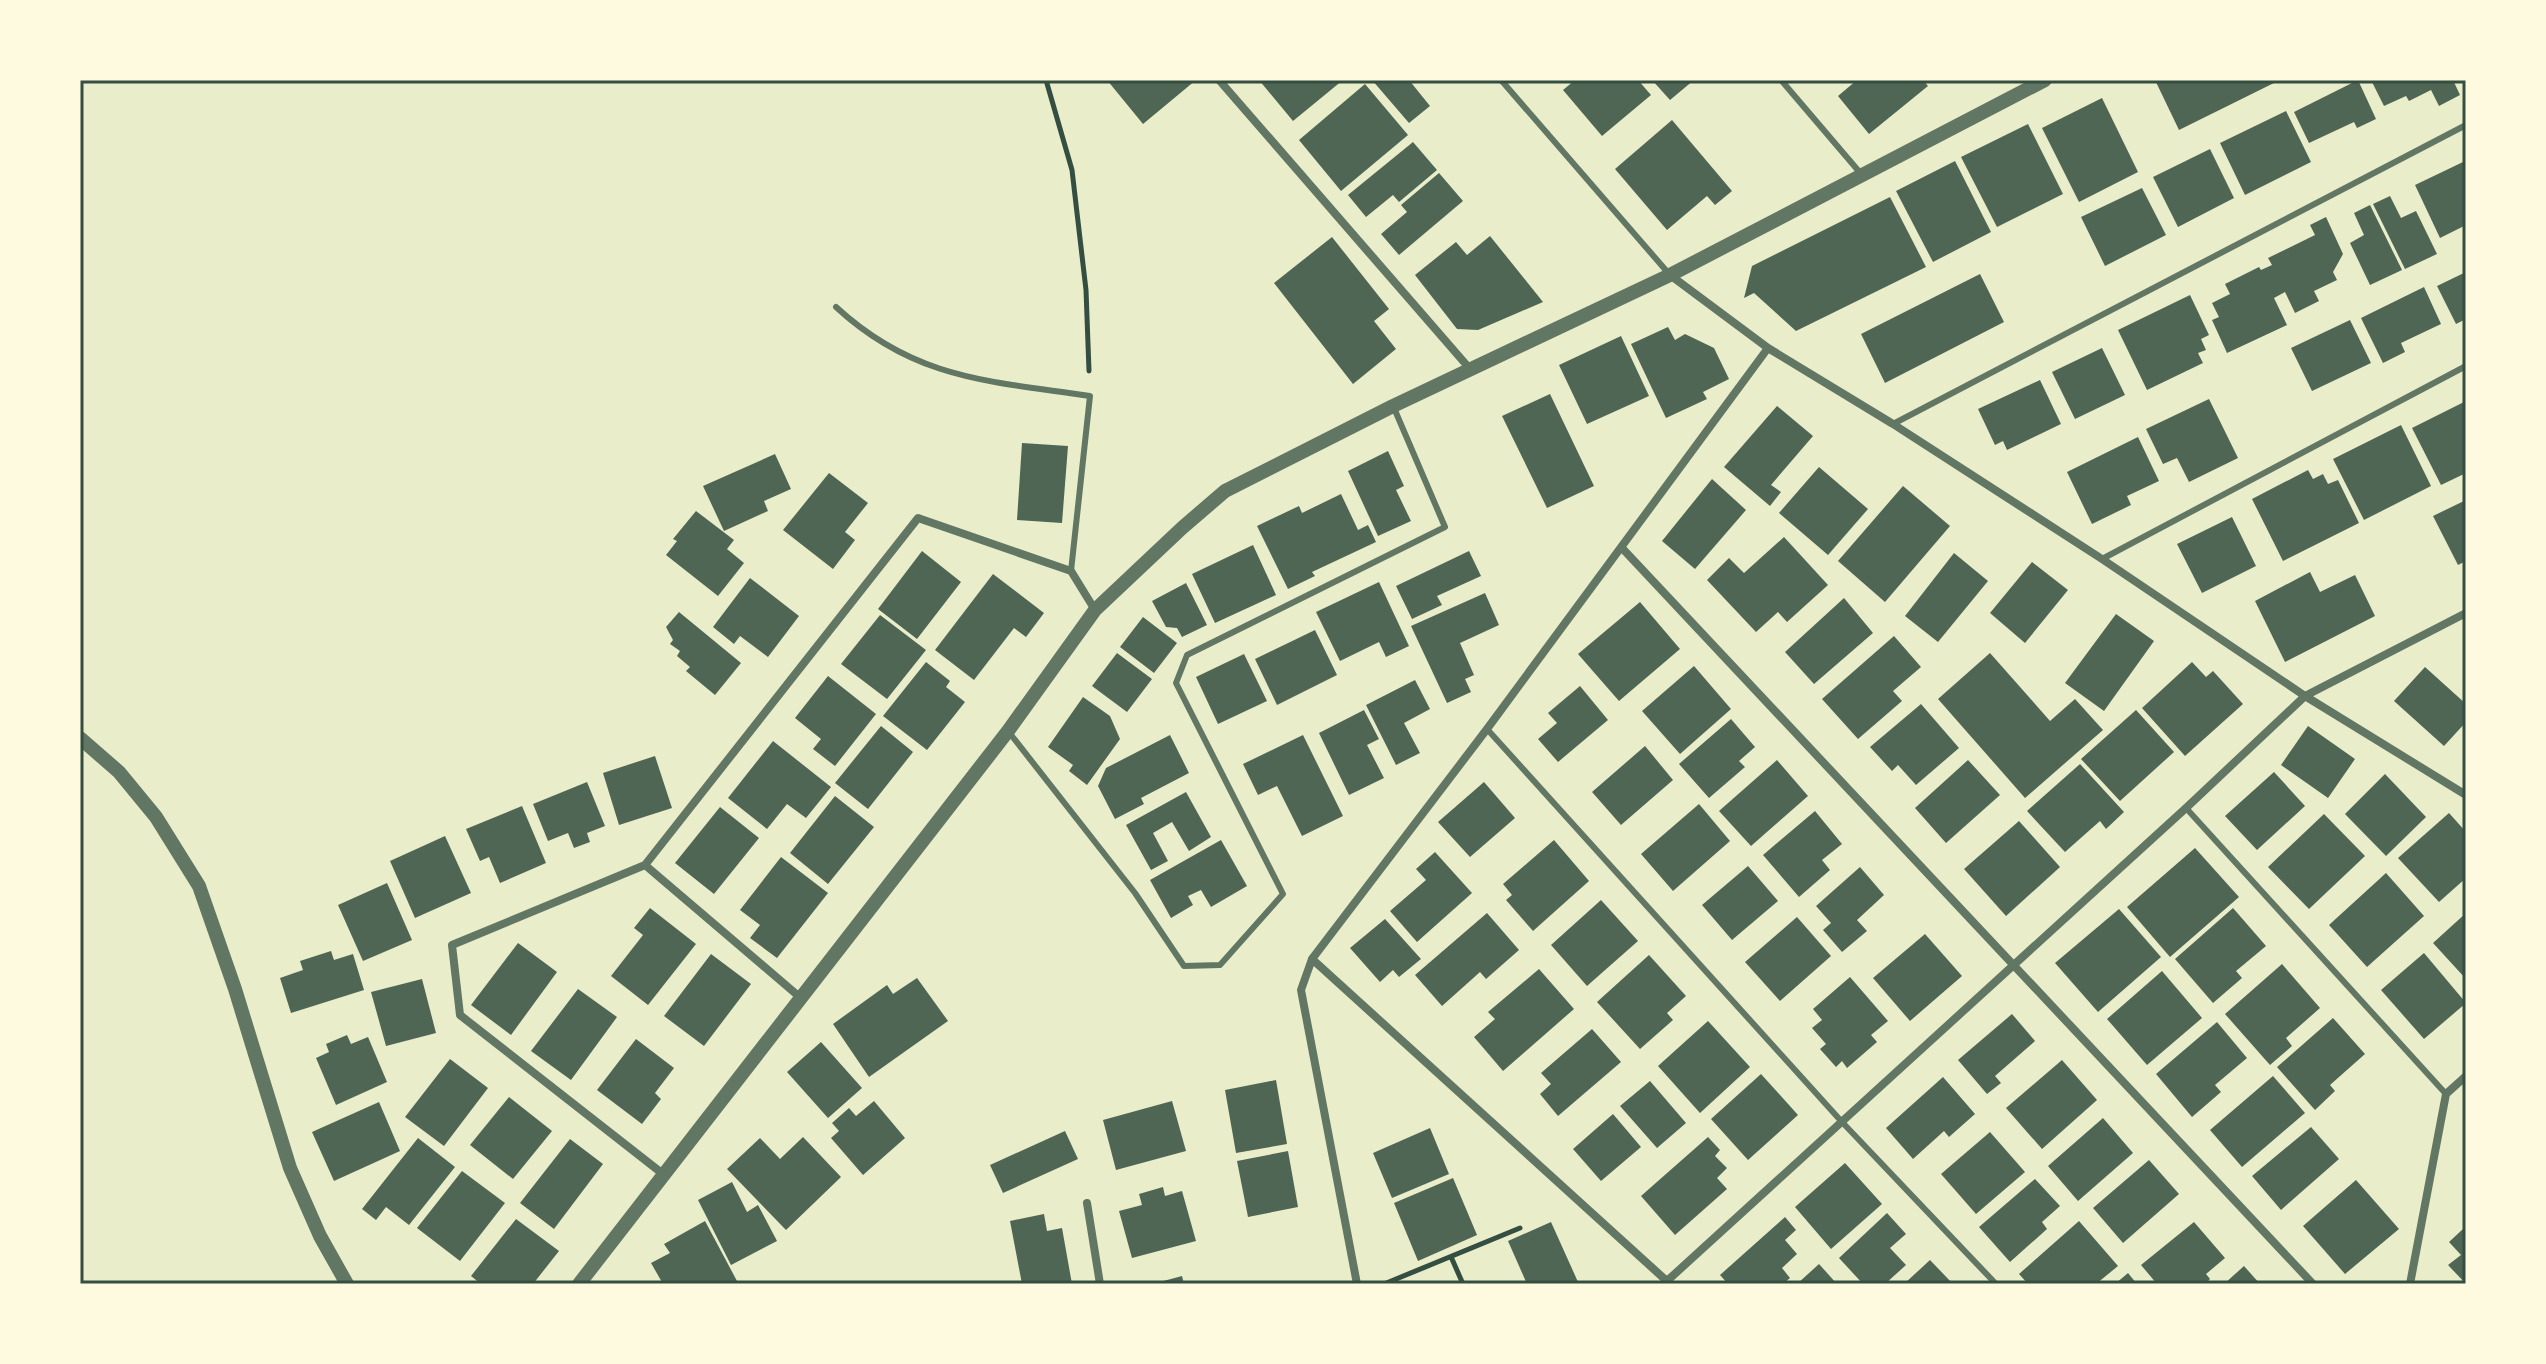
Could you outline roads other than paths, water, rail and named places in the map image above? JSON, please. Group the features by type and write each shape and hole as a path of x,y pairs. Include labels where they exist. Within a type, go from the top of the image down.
{"street":[{"path":"1219,80 1470,369"},
{"path":"579,1284 1008,731 1095,610 1225,491 1393,406 1670,275 2045,80"},
{"path":"1670,275 1768,348 1893,424 2102,559 2305,696 2466,795"},
{"path":"1357,1284 1301,990 1312,959 1487,729 1768,348"},
{"path":"663,1174 460,1015 452,945 645,865 918,518 1071,571 1095,610"},
{"path":"1622,548 2313,1284"},
{"path":"1312,959 1668,1282 2305,696 2466,613"},
{"path":"80,738 119,772 156,817 199,886 235,989 290,1168 320,1236 347,1284"},
{"path":"645,865 802,999"},
{"path":"2410,1284 2446,1094 2466,1076"},
{"path":"1087,1203 1100,1284"}],"lane":[{"path":"1501,80 1670,275"},
{"path":"1781,80 1862,175"},
{"path":"1893,424 2466,125"},
{"path":"836,307 859,328 884,344 930,367 959,376 1090,396 1071,571"},
{"path":"2102,559 2466,366"},
{"path":"1008,731 1135,893 1184,966 1220,965 1283,894 1176,683 1187,655 1445,527 1393,406"},
{"path":"1487,729 1842,1122 1996,1284"},
{"path":"2186,808 2446,1094"}]}
